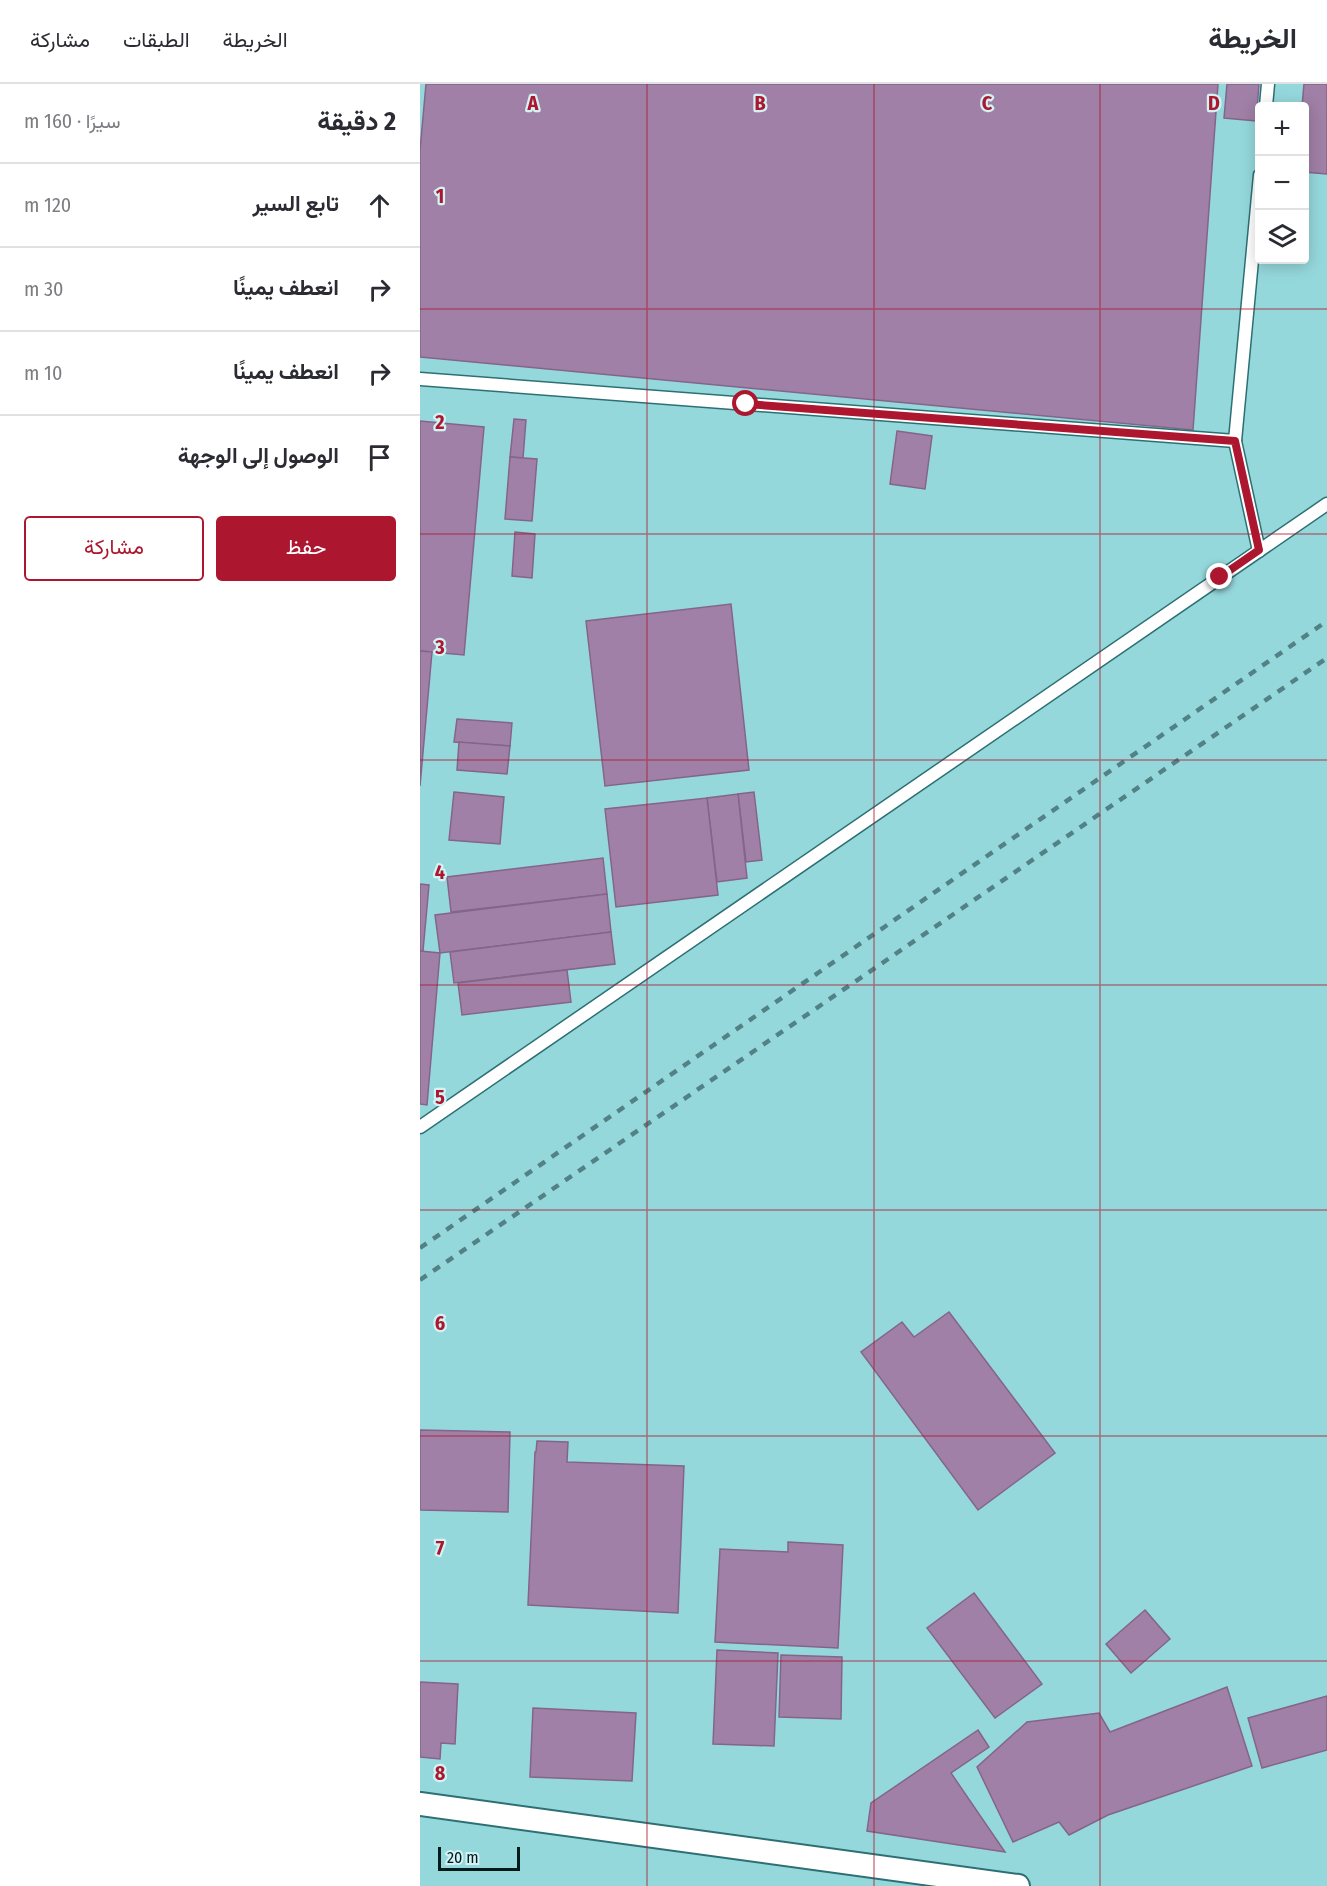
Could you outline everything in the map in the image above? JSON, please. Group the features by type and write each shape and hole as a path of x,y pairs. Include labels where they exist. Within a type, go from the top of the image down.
{"street":[{"path":"420,1804 1018,1886"}],"lane":[{"path":"1266,102 1268,84"},
{"path":"1257,210 1235,441 1259,550"},
{"path":"420,379 1235,441"},
{"path":"420,1127 1327,504"}],"building":[{"path":"426,84 1218,84 1193,430 420,357 420,150"},
{"path":"1227,84 1259,84 1258,102 1255,102 1255,121 1224,118"},
{"path":"1304,84 1327,84 1327,174 1309,172 1309,102 1302,102"},
{"path":"514,419 526,420 523,458 510,457"},
{"path":"420,421 484,427 464,655 420,651"},
{"path":"897,431 932,436 925,489 890,484"},
{"path":"510,457 537,459 532,521 505,519"},
{"path":"515,532 535,534 532,578 512,576"},
{"path":"731,604 749,770 605,786 586,621"},
{"path":"420,651 432,652 420,786"},
{"path":"457,719 512,723 510,746 454,742"},
{"path":"459,742 510,746 507,774 457,770"},
{"path":"454,792 504,797 500,844 449,840"},
{"path":"754,792 762,860 746,862 738,794"},
{"path":"738,794 747,878 717,882 707,798"},
{"path":"707,798 718,895 616,907 605,809"},
{"path":"603,858 607,894 451,912 447,877"},
{"path":"420,884 429,885 423,951 420,951"},
{"path":"607,894 611,932 440,953 435,915"},
{"path":"611,932 615,964 454,983 450,952"},
{"path":"420,951 440,953 427,1105 420,1104"},
{"path":"567,970 571,1002 462,1015 458,983"},
{"path":"949,1312 1055,1453 978,1510 861,1352 902,1322 914,1337"},
{"path":"420,1430 510,1432 508,1512 420,1510"},
{"path":"537,1441 568,1442 567,1462 684,1466 678,1613 528,1605"},
{"path":"788,1542 843,1545 838,1648 715,1642 720,1549 788,1552"},
{"path":"974,1593 1042,1684 995,1718 927,1628"},
{"path":"1145,1610 1170,1639 1131,1673 1106,1644"},
{"path":"717,1650 778,1653 774,1746 713,1744"},
{"path":"781,1655 842,1657 841,1719 779,1717"},
{"path":"420,1682 458,1684 455,1744 441,1743 440,1759 420,1757"},
{"path":"1227,1687 1252,1766 1108,1815 1069,1835 1059,1822 1013,1842 977,1767 1027,1722 1099,1713 1110,1732"},
{"path":"1327,1696 1327,1750 1262,1768 1248,1718"},
{"path":"533,1708 636,1713 632,1781 530,1777"},
{"path":"978,1730 989,1747 951,1773 1005,1852 867,1831 871,1803"}],"railway":[{"path":"420,1248 1327,621"},
{"path":"420,1280 1327,658"}],"route":[{"path":"746,404 1235,441 1259,550 1220,577"}]}
